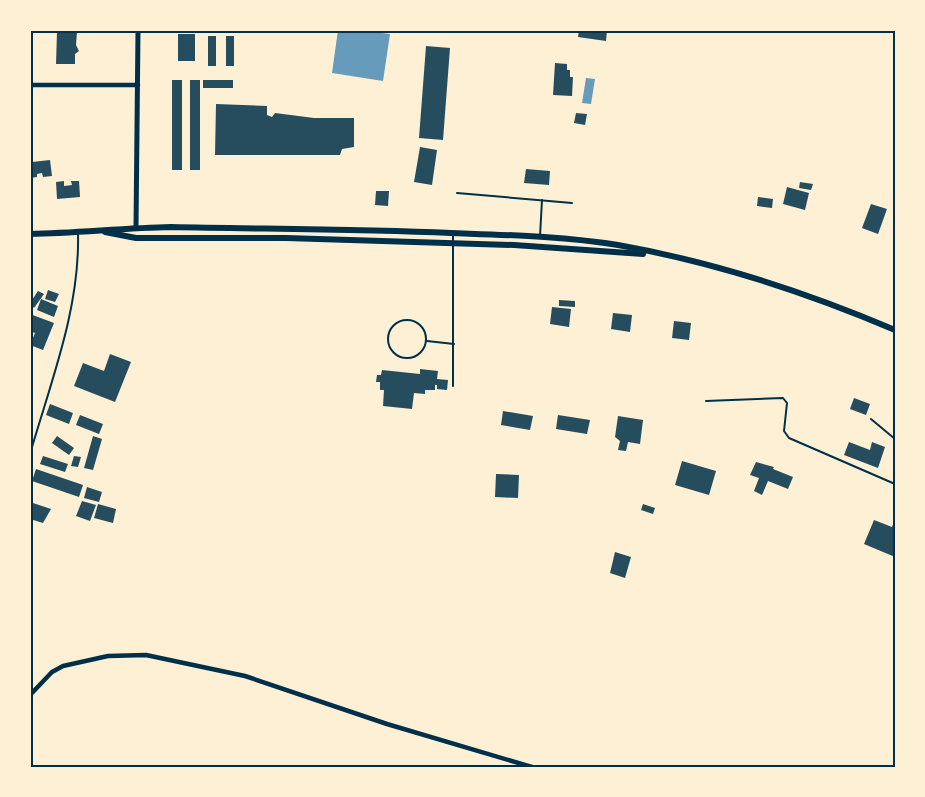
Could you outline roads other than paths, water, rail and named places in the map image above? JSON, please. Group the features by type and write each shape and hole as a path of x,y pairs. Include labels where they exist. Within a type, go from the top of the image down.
{"main road":[{"path":"30,234 78,233 136,227 540,236 619,245 776,284 895,330"},
{"path":"100,231 136,238 286,238 514,245 664,256"}],"street":[{"path":"136,227 138,30"},
{"path":"30,85 138,85"},
{"path":"30,695 52,672 63,666 108,656 146,656 245,676 387,723 532,767"}],"lane":[{"path":"458,193 572,203"},
{"path":"540,236 542,200"},
{"path":"30,454 72,309 78,261 78,233"},
{"path":"453,233 453,386"},
{"path":"404,320 411,320 424,330 426,341 419,353 407,358 396,354 388,341 389,331 404,320"},
{"path":"426,341 454,344"},
{"path":"706,401 783,398 787,403 784,431 789,438 895,484"},
{"path":"871,419 895,439"}],"water":[{"path":"338,30 390,34 383,81 332,73"},
{"path":"586,78 595,79 591,104 582,103"}]}
